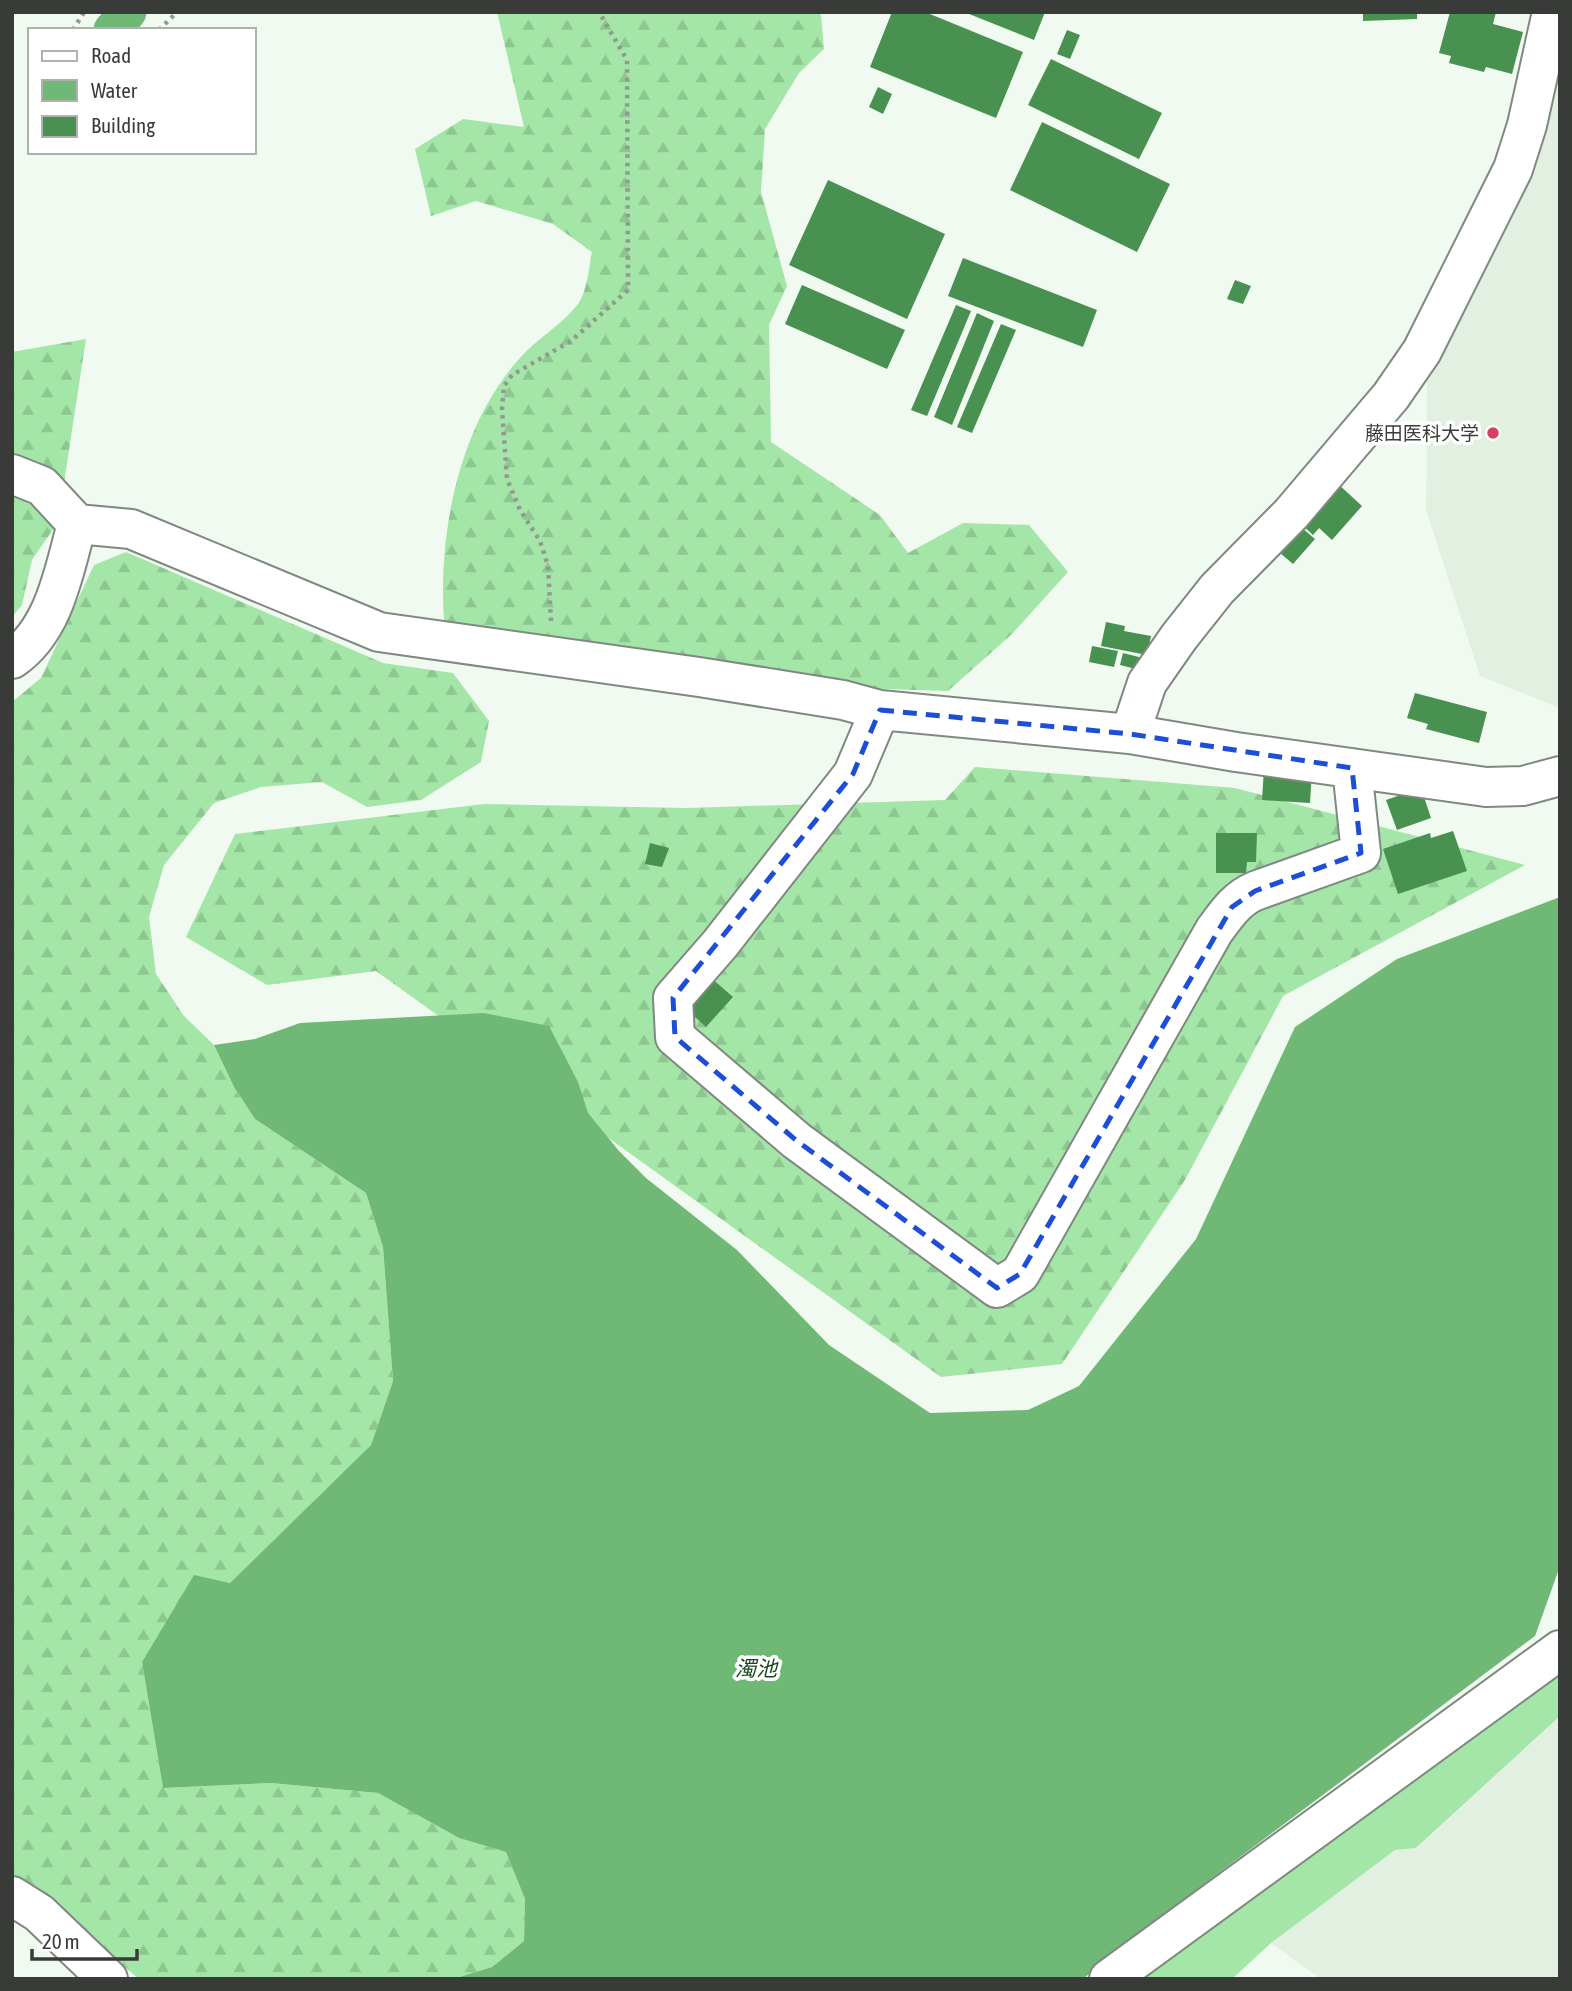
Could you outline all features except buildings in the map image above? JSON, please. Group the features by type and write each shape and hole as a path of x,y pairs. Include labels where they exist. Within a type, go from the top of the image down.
{"street":[{"path":"1130,734 1147,683 1179,636 1217,589 1300,504 1391,396 1422,351 1513,169 1527,125 1552,12"},
{"path":"12,474 42,486 78,523 131,530 379,632 843,700 880,710 1130,734 1486,787 1523,786 1560,776"},
{"path":"12,659 23,651 41,630 56,599 78,523"},
{"path":"880,710 853,774 720,944 673,998 676,1037 797,1141 997,1288 1020,1274 1214,931 1232,907 1242,897 1255,891 1362,853 1352,768"},
{"path":"1109,1979 1560,1650"},
{"path":"12,1896 38,1913 108,1979"}],"path":[{"path":"75,28 84,12"},
{"path":"161,28 177,12"},
{"path":"553,657 548,566 540,541 520,510 507,479 502,409 504,386 512,375 571,341 628,290 627,60 599,12"}],"highlighted area":[{"path":"880,710 1130,734 1352,768 1361,853 1255,891 1232,907 1020,1274 997,1288 797,1141 675,1037 673,998 853,774"}],"shaded area":[{"name":"藤田医科大学","path":"1560,12 1560,708 1480,676 1426,510 1427,356"},
{"path":"1560,1716 1560,1979 1321,1979 1271,1943 1395,1850 1417,1848"}],"green space":[{"path":"497,12 818,12 821,15 824,49 799,73 765,129 761,192 787,286 769,325 771,442 880,515 908,553 963,523 1029,525 1068,572 1012,634 948,691 796,686 445,631 444,560 448,524 455,487 466,452 480,418 519,359 578,304 586,286 592,252 553,224 476,201 431,216 415,149 463,119 524,127"},
{"path":"86,339 58,522 32,560 22,605 12,617 12,352"},
{"path":"126,552 383,663 453,673 489,721 481,762 421,800 367,807 322,782 261,787 214,803 164,865 149,917 156,974 184,1016 214,1045 234,1087 255,1119 366,1193 383,1247 393,1381 371,1445 230,1583 194,1576 142,1662 163,1788 271,1783 378,1793 459,1838 506,1852 525,1899 524,1941 492,1967 453,1979 139,1979 28,1884 12,1877 12,702 41,678 94,565"},
{"path":"975,767 1235,788 1525,865 1283,996 1185,1180 1062,1364 941,1377 376,971 267,985 186,937 235,834 484,804 686,808 945,800"},
{"path":"1560,1676 1560,1716 1416,1848 1395,1850 1271,1943 1232,1979 1122,1979 1540,1678"}],"water":[{"name":"濁池","path":"1560,897 1560,1566 1535,1636 1132,1938 1083,1979 453,1979 492,1967 524,1941 525,1899 506,1852 459,1838 378,1793 271,1783 163,1788 142,1662 194,1575 230,1583 371,1445 393,1381 383,1247 366,1193 255,1119 234,1087 214,1045 255,1039 300,1023 484,1013 549,1026 578,1082 588,1113 619,1151 646,1178 737,1250 829,1345 930,1413 1028,1410 1079,1386 1196,1239 1295,1027 1397,959"}],"waterway":[{"path":"114,28 128,12"}],"place":[{"name":"藤田医科大学","path":"1493,433"}]}
